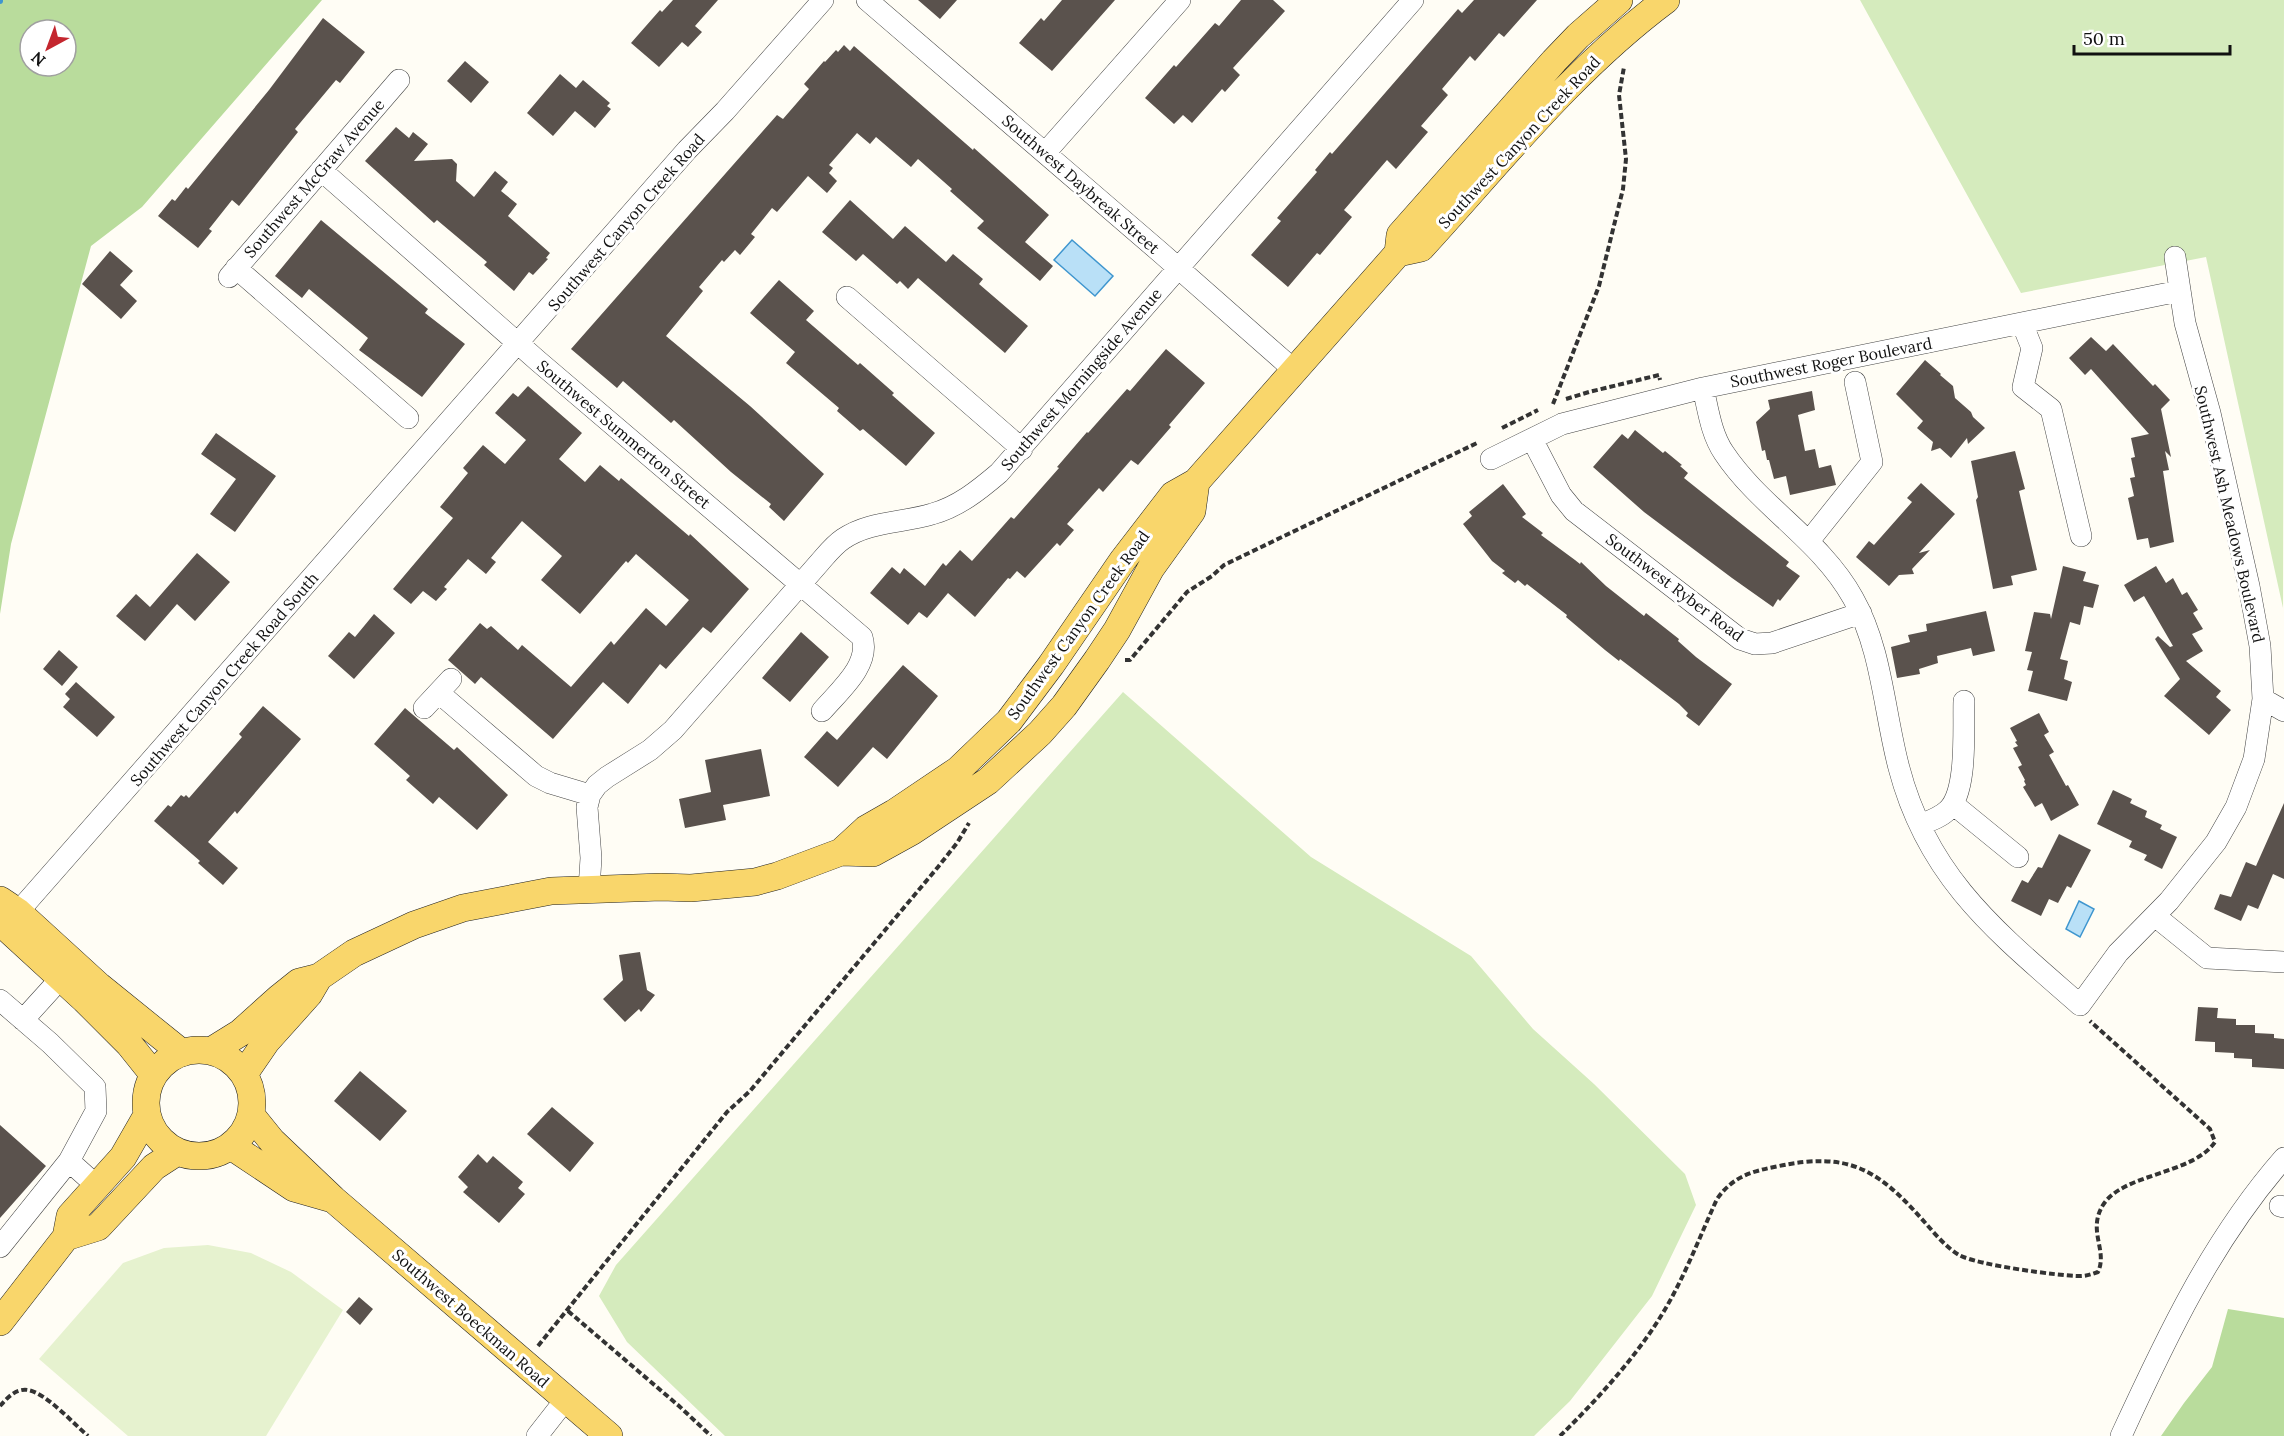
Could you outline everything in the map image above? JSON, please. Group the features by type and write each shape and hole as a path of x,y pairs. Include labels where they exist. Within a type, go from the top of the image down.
{"main road":[{"name":"Southwest Canyon Creek Road","path":"211,1051 240,1033 299,982 319,977 354,953 414,925 463,908 551,891 691,888 755,882 777,876 841,852 866,829 958,770 1009,722 1123,560 1173,495 1196,482 1398,253 1400,235 1578,36 1619,0"},
{"name":"Southwest Canyon Creek Road","path":"1398,253 1421,248 1575,78 1621,35 1666,0"},
{"name":"Southwest Canyon Creek Road","path":"841,852 873,853 911,832 966,797 1004,767 1040,733 1064,706 1097,660 1117,630 1151,568 1192,511 1196,482"},
{"path":"6,911 61,978 129,1044 153,1074"},
{"path":"6,911 182,1053"},
{"name":"Southwest Canyon Creek Road","path":"244,1074 266,1042 309,994 319,977"},
{"path":"189,1050 211,1051 224,1055 244,1074 252,1094 251,1115 244,1132 231,1146 214,1155 195,1157 177,1152 163,1144 153,1132 147,1117 145,1095 153,1074 168,1058 189,1050"},
{"name":"Southwest Boeckman Road","path":"251,1115 272,1141 333,1199 609,1436"},
{"path":"0,1322 66,1237 70,1216 123,1157 147,1117"},
{"name":"Southwest Boeckman Road","path":"231,1146 294,1188 333,1199"},
{"path":"66,1237 98,1227 154,1167 177,1152"}],"street":[{"name":"Southwest Canyon Creek Road","path":"430,445 687,150 725,111 823,0"},
{"name":"Southwest Daybreak Street","path":"867,0 1178,267 1294,370"},
{"path":"1045,153 1180,0"},
{"name":"Southwest Morningside Avenue","path":"590,795 597,784 650,750 673,730 844,538 872,525 933,514 959,503 999,473 1413,0"},
{"name":"Southwest McGraw Avenue","path":"399,80 232,273 408,418"},
{"name":"Southwest Summerton Street","path":"321,170 862,637 865,647 863,657 854,673 822,711"},
{"name":"Southwest Ash Meadows Boulevard","path":"2080,1005 2118,953 2155,916 2201,862 2236,807 2254,759 2263,699 2260,646 2179,291 2175,257"},
{"name":"Southwest Roger Boulevard","path":"1491,459 1562,424 1703,388 2179,291"},
{"path":"847,297 1022,449"},
{"path":"2022,323 2032,348 2023,387 2051,409 2081,536"},
{"path":"1809,541 1872,462 1855,382"},
{"path":"1703,388 1715,435 1723,452 1744,480 1821,553 1843,581 1861,613 1875,652 1899,769 1920,825 1944,870 1988,924 2080,1005"},
{"name":"Southwest Ryber Road","path":"1532,439 1561,495 1574,511 1740,639 1755,644 1772,643 1861,613"},
{"name":"Southwest Canyon Creek Road South","path":"6,911 430,445"},
{"path":"424,708 445,686 461,712 536,776 550,783 590,795 587,807 591,858 589,890"},
{"path":"2263,699 2284,711"},
{"path":"1920,825 1940,816 1953,804 1960,782 1964,701"},
{"path":"1953,804 2018,856"},
{"path":"2155,916 2206,958 2284,962"},
{"path":"23,1020 61,978"},
{"path":"0,1000 94,1087 96,1111 69,1161 0,1246"},
{"path":"2121,1436 2167,1336 2204,1268 2252,1197 2284,1158"},
{"path":"69,1161 98,1187"},
{"path":"537,1436 566,1399"}],"path":[{"path":"1495,432 1554,404 1599,286 1623,189 1626,159 1619,95 1624,66 1621,35"},
{"path":"1097,660 1130,660 1187,592 1212,576 1224,565 1478,442"},
{"path":"524,1363 719,1122 750,1091 957,843 969,824 966,797"},
{"path":"1560,1436 1604,1390 1653,1329 1669,1302 1718,1199 1725,1188 1739,1177 1751,1172 1788,1164 1819,1161 1844,1163 1873,1174 1894,1188 1940,1239 1961,1256 1987,1263 2068,1276 2090,1275 2098,1272 2101,1264 2095,1230 2104,1203 2134,1183 2160,1174 2202,1154 2215,1142 2210,1129 2086,1018 2080,1005"},
{"path":"568,1311 711,1436"},
{"path":"0,1406 16,1392 27,1390 41,1396 88,1436"}],"green space":[{"path":"0,0 322,0 142,207 91,246 11,544 0,614"},
{"path":"1860,0 2284,0 2283,608 2206,257 2021,293"},
{"path":"1123,692 1311,857 1471,956 1533,1029 1594,1084 1685,1174 1696,1205 1652,1296 1570,1401 1534,1436 725,1436 627,1342 599,1296 616,1265"},
{"path":"208,1245 251,1253 291,1272 343,1310 266,1436 128,1436 39,1359 123,1263 164,1248"},
{"path":"2228,1309 2284,1318 2284,1436 2161,1436 2212,1367"}],"water":[{"path":"1072,240 1113,276 1095,296 1054,260"},
{"path":"2079,901 2094,909 2080,937 2066,929"}],"building":[{"path":"673,0 718,0 695,26 702,32 688,47 682,42 659,67 631,43 660,10 662,12"},
{"path":"918,0 957,0 940,19"},
{"path":"1062,0 1115,0 1052,71 1019,43 1041,18 1044,21"},
{"path":"1241,0 1273,0 1285,11 1233,68 1240,75 1225,92 1222,89 1192,123 1183,115 1174,124 1145,98 1215,23 1219,26"},
{"path":"1474,0 1537,0 1504,37 1499,33 1475,61 1470,56 1442,89 1448,95 1421,126 1428,132 1396,169 1387,160 1344,210 1352,217 1320,255 1317,253 1288,287 1251,255 1281,221 1277,218 1317,172 1315,170 1330,152 1332,154 1458,9 1462,13"},
{"path":"323,18 365,52 340,83 336,80 295,129 298,132 239,206 232,200 209,229 212,231 198,248 158,216 172,199 175,201 186,187 188,189 269,90"},
{"path":"844,45 850,51 854,46 1049,215 1025,242 1053,266 1040,281 977,228 984,221 918,159 911,167 876,137 870,144 857,133 829,165 833,168 829,173 837,181 827,193 808,176 777,212 772,208 751,234 755,237 740,255 735,250 724,262 722,260 699,287 703,291 666,336 750,406 824,474 784,521 769,507 771,504 731,472 674,420 671,423 623,381 617,388 571,349 777,115 783,119 809,89 804,84 824,61"},
{"path":"465,61 489,82 471,103 447,81"},
{"path":"560,74 576,88 583,80 610,103 607,106 611,109 595,128 575,111 553,136 527,113"},
{"path":"396,127 409,138 413,132 428,144 414,161 452,159 457,164 456,181 474,197 495,171 508,182 501,191 517,204 508,216 550,253 546,258 548,259 533,275 529,272 514,291 484,265 487,262 437,220 434,223 365,161"},
{"path":"850,200 893,239 905,226 946,262 953,254 983,279 979,284 1028,326 1005,353 918,278 908,289 900,281 897,284 863,254 856,261 822,232"},
{"path":"321,220 428,309 425,313 465,344 422,397 359,350 368,338 309,289 302,298 275,276"},
{"path":"110,251 133,271 120,285 137,301 121,319 82,284"},
{"path":"779,280 814,311 806,320 858,365 860,363 935,433 906,466 863,429 860,431 837,411 839,408 786,363 795,352 750,313"},
{"path":"2091,337 2106,351 2113,344 2153,386 2155,384 2170,400 2161,409 2171,457 2165,451 2169,470 2163,471 2174,542 2150,548 2148,538 2137,540 2128,498 2134,496 2130,478 2135,477 2131,458 2135,457 2131,438 2149,434 2091,369 2085,375 2069,358"},
{"path":"1166,349 1205,383 1138,465 1131,460 1103,492 1099,488 1067,524 1074,530 1060,546 1057,543 1025,578 1017,571 1010,579 1008,578 975,617 948,593 927,618 919,612 908,625 870,593 892,567 900,574 904,568 925,586 943,563 946,566 960,550 972,561 1011,517 1014,519 1087,432 1127,389 1130,391"},
{"path":"1925,360 1953,386 1955,398 1985,428 1968,444 1967,438 1951,458 1940,448 1931,451 1933,442 1917,428 1923,421 1896,394"},
{"path":"528,386 582,433 559,459 585,482 600,465 619,481 621,478 689,536 690,534 749,589 711,633 703,627 666,669 660,664 628,704 603,682 553,739 481,677 475,684 448,660 480,623 487,629 491,626 518,650 522,645 571,687 611,641 614,645 646,608 666,626 689,600 636,554 628,563 626,561 580,614 541,580 562,556 522,521 491,558 496,562 486,574 468,559 444,587 447,589 436,601 423,591 411,604 393,589 453,518 440,507 468,473 463,468 483,445 505,464 526,440 495,413 513,393 518,397"},
{"path":"1812,391 1815,410 1798,415 1805,451 1815,449 1819,468 1831,465 1836,485 1790,495 1786,476 1774,479 1765,450 1762,451 1756,422 1770,409 1768,400"},
{"path":"1635,430 1682,465 1680,466 1688,473 1684,478 1789,562 1786,566 1800,576 1773,607 1644,512 1593,467 1622,434 1628,439"},
{"path":"216,433 276,476 235,532 210,514 236,479 201,454"},
{"path":"2015,451 2025,489 2019,491 2037,570 2011,576 2013,585 1993,589 1971,461"},
{"path":"1921,483 1955,514 1919,553 1930,550 1912,569 1914,574 1899,575 1889,586 1856,557 1869,541 1874,545 1912,502 1907,498"},
{"path":"1503,484 1526,514 1522,517 1543,533 1541,535 1580,564 1581,562 1606,586 1644,616 1646,613 1679,639 1678,641 1696,657 1732,684 1699,726 1686,716 1688,713 1679,704 1605,650 1566,617 1567,615 1527,584 1525,586 1518,580 1515,583 1492,561 1463,524 1472,516 1469,512"},
{"path":"197,553 230,582 195,621 177,604 145,641 116,616 136,594 150,607"},
{"path":"2063,566 2086,572 2083,581 2099,585 2093,608 2084,606 2080,625 2070,622 2060,659 2068,661 2064,679 2072,682 2067,701 2028,691 2033,671 2027,670 2032,652 2025,651 2034,612 2050,614 2051,619"},
{"path":"2156,566 2166,583 2173,578 2182,595 2187,592 2198,610 2193,613 2203,629 2192,634 2203,651 2186,661 2221,691 2216,697 2231,710 2209,735 2164,696 2180,679 2155,639 2158,636 2170,647 2173,646 2144,596 2134,602 2124,585"},
{"path":"1986,611 1995,651 1973,656 1971,648 1937,656 1938,663 1919,669 1920,674 1897,678 1891,647 1910,642 1908,635 1927,631 1926,624"},
{"path":"374,614 395,633 354,679 328,656 349,632 355,637"},
{"path":"801,632 829,657 790,702 762,678"},
{"path":"59,650 78,667 62,686 43,669"},
{"path":"903,665 938,696 887,759 873,747 838,787 804,757 827,731 837,740"},
{"path":"76,682 115,717 97,737 63,707 70,699 65,694"},
{"path":"263,706 301,739 237,814 235,811 208,842 238,868 223,885 198,863 200,861 154,821 168,805 171,807 181,795 189,798 242,737 239,734"},
{"path":"405,708 454,750 457,747 508,795 477,830 439,797 433,804 406,780 410,776 374,744"},
{"path":"2039,713 2049,732 2044,735 2054,752 2049,755 2079,805 2051,821 2042,803 2035,807 2023,787 2026,785 2025,780 2018,767 2022,765 2013,748 2018,746 2015,742 2017,741 2010,728"},
{"path":"761,749 770,796 723,805 726,820 685,828 679,799 711,792 705,760"},
{"path":"2113,790 2132,799 2130,803 2147,811 2145,817 2162,825 2160,829 2177,837 2162,869 2144,860 2147,855 2129,847 2132,841 2097,824"},
{"path":"2284,803 2284,879 2273,874 2258,909 2248,905 2241,921 2214,909 2220,894 2231,897 2246,862 2256,866"},
{"path":"2059,834 2091,850 2071,888 2067,886 2058,903 2049,899 2041,916 2011,901 2022,880 2028,883 2038,867 2042,868"},
{"path":"640,952 647,990 655,995 641,1012 639,1009 625,1022 603,999 623,980 619,955"},
{"path":"2198,1007 2218,1008 2217,1018 2236,1019 2236,1025 2255,1025 2255,1033 2274,1034 2274,1038 2284,1039 2284,1069 2252,1067 2252,1059 2234,1058 2234,1053 2215,1052 2215,1042 2195,1041"},
{"path":"360,1071 407,1111 380,1141 334,1101"},
{"path":"552,1107 594,1143 570,1172 527,1134"},
{"path":"0,1125 46,1166 0,1218"},
{"path":"478,1154 487,1163 493,1156 523,1182 518,1188 525,1194 499,1223 463,1192 468,1187 458,1177"},
{"path":"359,1297 373,1309 360,1325 346,1312"}]}
